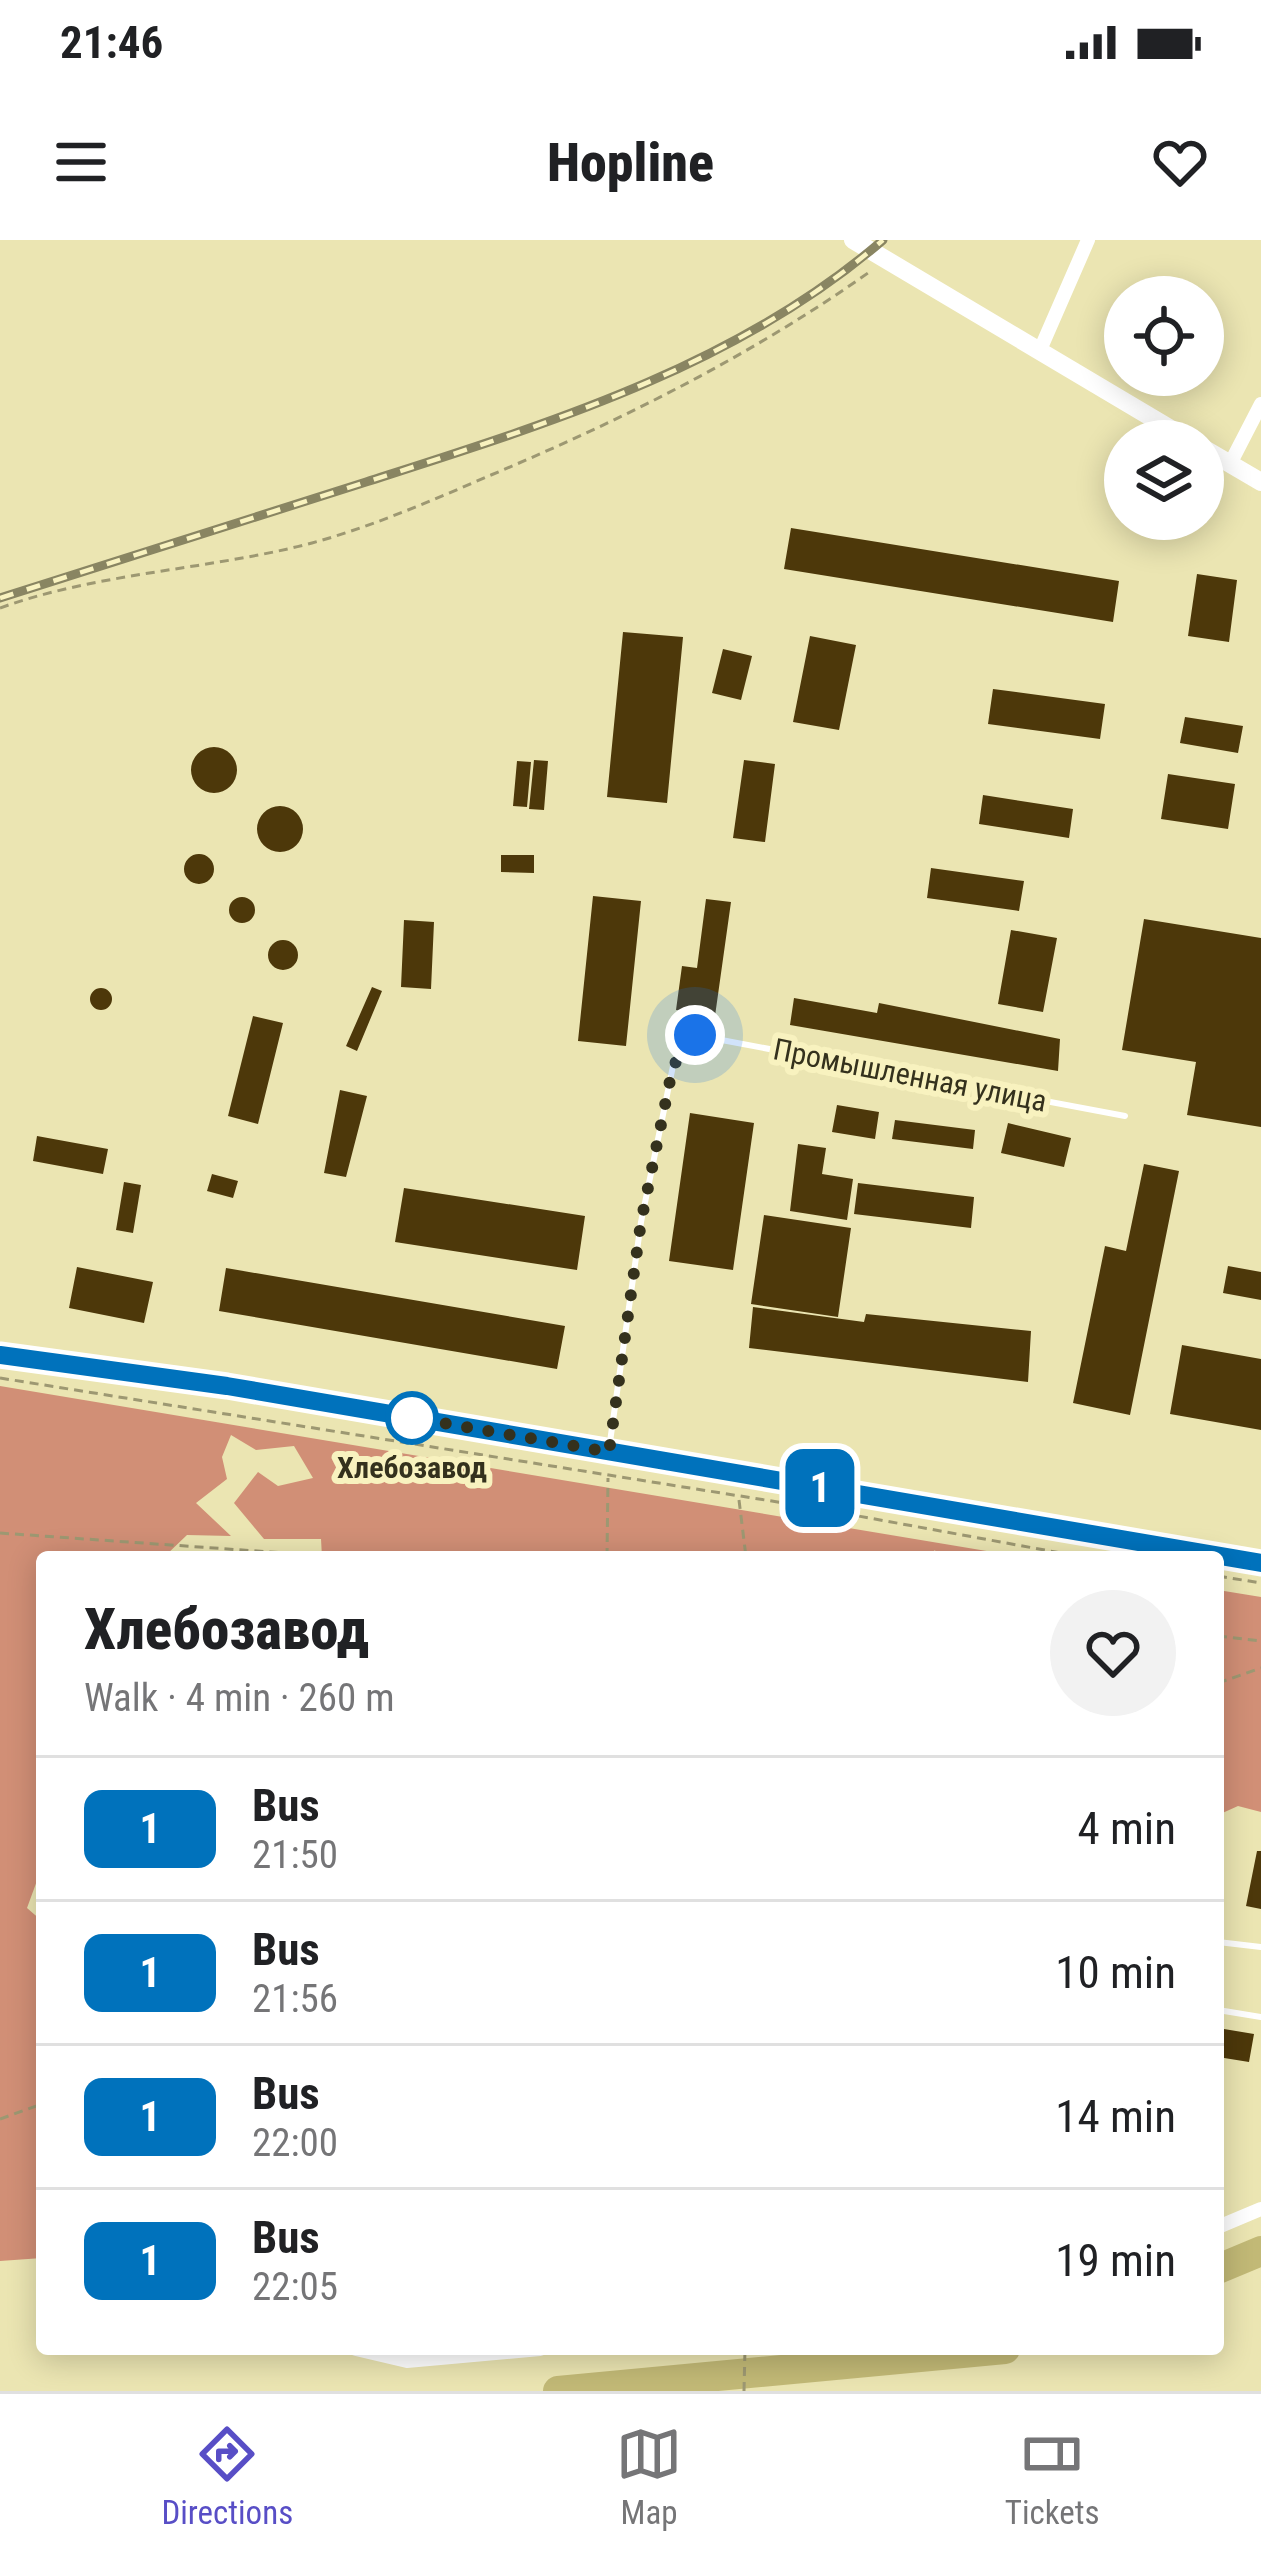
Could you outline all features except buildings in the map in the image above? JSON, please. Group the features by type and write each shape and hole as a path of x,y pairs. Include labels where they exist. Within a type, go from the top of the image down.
{"main road":[{"path":"853,240 1156,420"},
{"path":"1224,460 1261,482"},
{"path":"0,1355 227,1386 1191,1551"},
{"path":"1224,1557 1261,1563"}],"street":[{"path":"1040,350 1088,240"},
{"path":"1230,464 1261,404"},
{"path":"1224,2225 1261,2209"},
{"path":"384,2355 407,2360 426,2355"}],"lane":[{"name":"Промышленная улица","path":"609,1452 641,1222 673,1066 695,1035 1126,1115"},
{"path":"1224,1943 1261,1947"},
{"path":"1224,2011 1261,2017"}],"path":[{"path":"0,608 94,582 210,567 295,547 417,507 581,436 772,340 888,260"},
{"path":"0,1378 739,1496 1049,1551"},
{"path":"607,1551 608,1475"},
{"path":"739,1496 745,1551"},
{"path":"0,1533 256,1551"},
{"path":"1224,1577 1261,1582"},
{"path":"1224,1637 1261,1642"},
{"path":"1224,1681 1261,1668"},
{"path":"0,2119 36,2106"},
{"path":"744,2355 745,2391"}],"shaded area":[{"path":"0,1386 986,1551 322,1551 321,1539 264,1539 234,1503 258,1472 278,1486 313,1478 294,1446 256,1450 231,1435 222,1457 227,1479 196,1503 231,1536 187,1535 170,1551 36,1551 36,1883 27,1908 36,1916 36,2258 0,2261"},
{"path":"1224,1591 1261,1597 1261,1812 1238,1806 1224,1812"}],"waterway":[{"path":"1224,2266 1261,2251"},
{"path":"558,2391 941,2355"}],"railway":[{"path":"0,598 502,438 637,387 766,323 883,240"}],"bus line":[{"name":"1","path":"0,1355 227,1386 1191,1551"},
{"name":"1","path":"1224,1557 1261,1563"}],"place":[{"name":"Хлебозавод","path":"412,1418"}],"route":[{"path":"412,1418 397,1415 609,1452 641,1222 673,1066 695,1035"}]}
